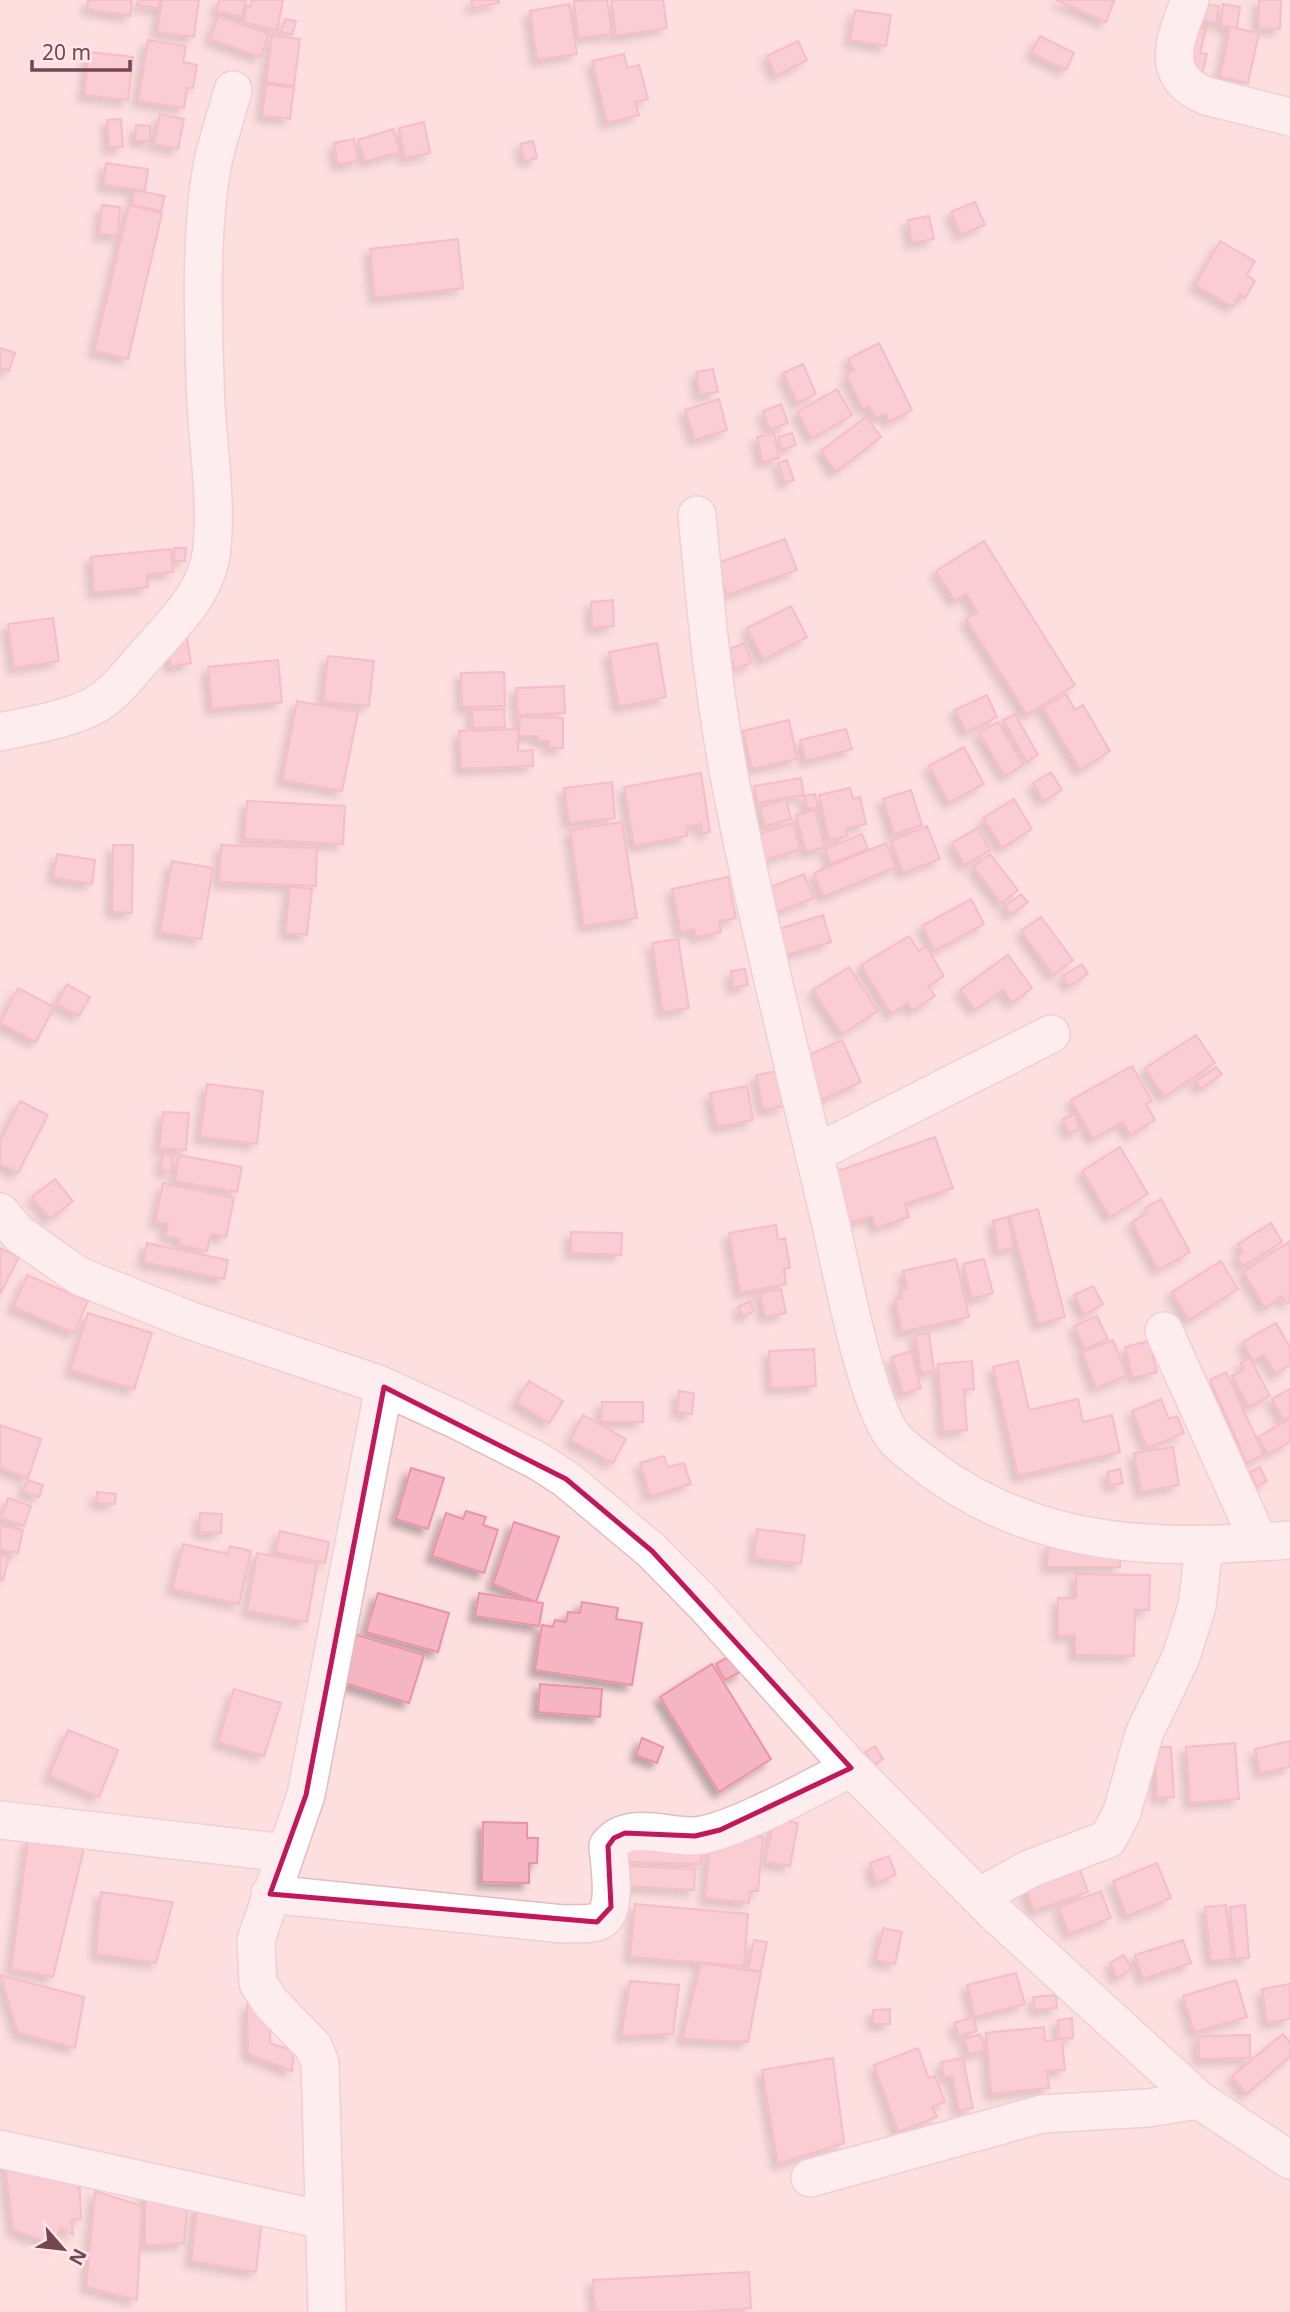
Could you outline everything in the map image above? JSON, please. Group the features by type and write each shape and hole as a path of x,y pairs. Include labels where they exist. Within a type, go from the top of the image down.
{"street":[{"path":"1190,0 1173,55 1177,75 1194,91 1206,96 1290,117"},
{"path":"0,732 61,718 96,704 119,686 173,628 191,604 201,580 211,552 213,496 205,381 208,202 214,158 233,90"},
{"path":"697,515 711,660 729,773 814,1154 871,1385 888,1432 899,1444 959,1488 1034,1524 1089,1536 1204,1547 1275,1541 1164,1331"},
{"path":"814,1154 1051,1034"},
{"path":"0,1212 19,1234 79,1276 189,1320 384,1387 459,1420 538,1461 566,1479 652,1551 852,1769 979,1897 1199,2099 1290,2160"},
{"path":"327,2312 320,2062 313,2046 271,2003 258,1983 255,1968 256,1940 306,1795 317,1749 384,1387"},
{"path":"979,1897 1029,1869 1108,1839 1122,1812 1144,1734 1181,1657 1196,1606 1204,1547"},
{"path":"270,1894 563,1924 597,1922 605,1918 611,1907 608,1846 614,1838 625,1833 695,1836 720,1830 852,1769"},
{"path":"0,1820 285,1853"},
{"path":"810,2178 1042,2114 1148,2108 1199,2099"},
{"path":"0,2149 323,2220"}],"highlighted area":[{"path":"384,1387 566,1479 652,1551 851,1768 720,1830 695,1836 625,1833 614,1838 608,1846 611,1907 597,1922 270,1894 306,1795"}],"building":[{"path":"88,0 132,0 130,16 87,9"},
{"path":"138,0 160,0 159,8 137,5"},
{"path":"162,0 199,0 194,37 157,32"},
{"path":"219,0 246,0 242,17 216,11"},
{"path":"252,0 283,0 277,30 243,22 247,6 250,7"},
{"path":"471,0 499,0 499,3 473,8"},
{"path":"607,0 612,34 578,38 574,1"},
{"path":"611,0 663,0 667,28 616,36"},
{"path":"1056,0 1111,0 1114,1 1106,22"},
{"path":"1259,0 1281,0 1280,29 1258,28"},
{"path":"1199,3 1219,6 1216,23 1197,21"},
{"path":"569,4 577,54 537,60 530,11"},
{"path":"1223,4 1240,7 1237,28 1220,26"},
{"path":"855,10 891,15 886,46 850,40"},
{"path":"218,16 269,34 260,57 210,39"},
{"path":"285,19 296,21 292,35 281,32"},
{"path":"1189,25 1206,29 1200,53 1207,54 1202,75 1177,69"},
{"path":"1230,27 1259,33 1248,83 1220,77"},
{"path":"272,35 300,39 294,86 266,82"},
{"path":"1040,36 1074,53 1066,70 1031,53"},
{"path":"148,40 186,46 183,62 197,65 193,88 187,88 184,108 138,101"},
{"path":"798,41 807,60 776,76 767,56"},
{"path":"89,52 133,57 128,100 84,95"},
{"path":"624,54 627,68 639,65 648,99 635,102 639,115 607,123 592,61"},
{"path":"266,84 294,88 290,119 262,116"},
{"path":"160,114 184,119 178,149 154,144"},
{"path":"121,119 123,147 109,148 107,120"},
{"path":"424,122 430,153 405,158 399,128"},
{"path":"136,125 150,126 150,141 135,141"},
{"path":"393,129 400,152 365,162 358,140"},
{"path":"354,139 358,161 338,165 334,143"},
{"path":"533,141 537,158 525,161 520,144"},
{"path":"106,163 148,169 145,191 103,185"},
{"path":"135,190 165,196 161,211 132,205"},
{"path":"975,202 985,225 961,235 951,212"},
{"path":"102,205 120,207 118,236 99,234"},
{"path":"129,205 162,213 128,359 94,351"},
{"path":"929,216 934,239 912,243 908,220"},
{"path":"458,239 463,288 375,298 370,249"},
{"path":"1220,241 1255,261 1247,275 1255,281 1245,298 1240,294 1233,307 1195,285"},
{"path":"879,343 912,410 889,422 886,414 876,418 869,406 863,409 846,375 854,370 848,359"},
{"path":"0,348 15,353 9,371 0,368"},
{"path":"803,364 816,394 797,403 783,373"},
{"path":"713,369 718,392 700,395 696,372"},
{"path":"837,389 852,415 812,438 797,412"},
{"path":"719,399 727,430 695,440 685,410"},
{"path":"781,404 788,423 770,430 763,411"},
{"path":"866,417 881,437 836,472 821,451"},
{"path":"774,433 779,458 762,462 757,437"},
{"path":"792,433 796,445 781,450 778,437"},
{"path":"787,460 794,480 785,483 778,463"},
{"path":"785,539 797,570 727,595 715,564"},
{"path":"984,541 1075,685 1027,715 966,619 977,612 966,594 955,601 936,571"},
{"path":"174,548 186,548 185,561 174,561"},
{"path":"171,549 173,572 147,575 148,587 94,593 91,557"},
{"path":"613,600 614,626 592,628 591,602"},
{"path":"791,606 807,637 763,660 747,628"},
{"path":"53,618 59,661 14,668 8,624"},
{"path":"186,633 191,663 171,667 165,636"},
{"path":"657,643 666,697 619,707 609,652"},
{"path":"744,643 752,663 735,669 727,650"},
{"path":"328,656 374,661 369,706 323,702"},
{"path":"278,660 282,702 212,709 208,667"},
{"path":"504,672 505,706 462,707 461,673"},
{"path":"564,686 565,713 518,715 516,688"},
{"path":"1066,694 1075,710 1083,705 1110,751 1080,770 1043,708"},
{"path":"987,695 997,717 966,732 955,710"},
{"path":"297,701 358,712 342,791 282,780"},
{"path":"504,709 505,727 473,728 472,710"},
{"path":"1015,714 1038,755 1027,762 1003,720"},
{"path":"520,717 563,718 563,748 549,748 549,741 538,741 538,736 519,736"},
{"path":"789,720 797,759 752,769 743,731"},
{"path":"998,722 1023,765 1005,776 979,733"},
{"path":"518,729 518,751 533,750 533,766 461,769 459,731"},
{"path":"846,729 852,749 806,761 800,740"},
{"path":"964,747 984,784 949,803 929,766"},
{"path":"1051,772 1062,790 1043,801 1033,783"},
{"path":"701,773 710,832 702,834 701,824 686,827 687,836 634,846 624,787"},
{"path":"801,778 804,795 757,803 754,786"},
{"path":"612,782 615,818 569,823 564,788"},
{"path":"850,788 853,799 860,797 866,824 846,828 848,836 829,840 819,795"},
{"path":"911,790 922,825 894,834 883,799"},
{"path":"815,794 818,807 807,809 804,796"},
{"path":"786,799 791,819 765,826 760,807"},
{"path":"1014,799 1032,829 1002,848 983,818"},
{"path":"247,801 345,806 343,844 244,839"},
{"path":"815,810 825,847 806,852 796,815"},
{"path":"622,822 637,918 584,926 570,830"},
{"path":"793,823 800,849 762,861 754,836"},
{"path":"927,826 940,859 903,873 891,841"},
{"path":"978,828 990,850 964,865 952,843"},
{"path":"862,834 868,849 831,864 825,849"},
{"path":"886,843 896,867 823,897 814,873"},
{"path":"113,845 133,845 132,913 112,912"},
{"path":"221,845 317,848 316,886 219,882"},
{"path":"57,854 95,860 92,884 53,878"},
{"path":"990,854 1018,890 1001,903 973,867"},
{"path":"172,861 213,868 201,939 160,932"},
{"path":"804,874 814,898 777,912 768,888"},
{"path":"728,877 736,918 719,921 721,932 696,937 694,929 681,933 672,889"},
{"path":"290,887 312,889 307,935 285,933"},
{"path":"1021,894 1028,902 1011,915 1004,907"},
{"path":"971,899 984,924 935,951 922,926"},
{"path":"823,915 831,942 784,956 776,930"},
{"path":"1041,917 1073,960 1053,975 1021,931"},
{"path":"909,936 919,951 926,946 944,976 928,986 935,996 912,1011 908,1003 891,1014 861,965"},
{"path":"678,939 689,1008 663,1012 652,943"},
{"path":"1008,955 1032,988 1012,1003 1003,990 975,1010 960,990"},
{"path":"1082,964 1088,974 1069,986 1063,976"},
{"path":"849,967 878,1011 842,1034 813,990"},
{"path":"745,969 748,985 733,988 731,971"},
{"path":"67,984 90,997 79,1016 56,1004"},
{"path":"18,988 54,1007 36,1042 0,1023"},
{"path":"1196,1035 1215,1063 1164,1097 1145,1068"},
{"path":"842,1040 861,1082 821,1100 802,1058"},
{"path":"1132,1066 1152,1101 1146,1104 1155,1120 1130,1135 1123,1122 1093,1139 1071,1100"},
{"path":"1216,1067 1222,1074 1201,1089 1195,1082"},
{"path":"778,1071 784,1106 763,1110 756,1075"},
{"path":"207,1084 263,1091 257,1144 200,1137"},
{"path":"747,1086 753,1120 717,1127 710,1093"},
{"path":"20,1101 48,1115 18,1173 0,1164 0,1141"},
{"path":"163,1112 189,1113 186,1150 159,1148"},
{"path":"1074,1114 1080,1129 1069,1134 1063,1119"},
{"path":"935,1137 953,1188 905,1204 909,1217 876,1228 872,1216 846,1225 829,1174"},
{"path":"1120,1147 1148,1194 1110,1217 1082,1171"},
{"path":"163,1153 173,1155 171,1172 161,1171"},
{"path":"179,1155 242,1167 237,1192 175,1181"},
{"path":"55,1179 73,1201 50,1219 32,1197"},
{"path":"163,1183 234,1198 226,1237 211,1234 207,1251 179,1245 180,1239 165,1236 168,1224 155,1222"},
{"path":"1161,1199 1190,1252 1158,1270 1132,1222 1147,1213 1145,1208"},
{"path":"1038,1209 1065,1317 1038,1324 1010,1216"},
{"path":"1008,1217 1014,1248 998,1251 993,1221"},
{"path":"1271,1223 1282,1242 1243,1266 1237,1256 1243,1252 1238,1244"},
{"path":"776,1225 778,1240 785,1238 790,1267 784,1269 786,1284 740,1293 729,1233"},
{"path":"571,1232 622,1233 621,1255 571,1253"},
{"path":"1290,1241 1290,1302 1287,1304 1282,1296 1265,1308 1243,1272"},
{"path":"147,1243 228,1260 224,1279 143,1262"},
{"path":"0,1248 19,1257 0,1294"},
{"path":"956,1259 969,1317 902,1332 895,1300 902,1298 900,1290 907,1288 903,1271"},
{"path":"984,1259 993,1293 972,1299 963,1264"},
{"path":"1221,1261 1238,1289 1189,1320 1172,1292"},
{"path":"27,1275 88,1301 74,1333 13,1307"},
{"path":"1093,1286 1103,1304 1084,1315 1074,1295"},
{"path":"781,1289 786,1313 765,1317 760,1293"},
{"path":"750,1301 754,1311 743,1317 738,1307"},
{"path":"88,1313 152,1333 134,1389 70,1370"},
{"path":"1097,1316 1108,1339 1085,1349 1074,1326"},
{"path":"1276,1323 1290,1347 1290,1365 1275,1374 1264,1355 1253,1361 1243,1342"},
{"path":"929,1333 934,1371 921,1373 915,1335"},
{"path":"1113,1340 1127,1376 1096,1388 1082,1352"},
{"path":"1149,1341 1157,1372 1133,1378 1125,1347"},
{"path":"814,1349 816,1386 771,1388 769,1351"},
{"path":"911,1351 921,1388 903,1394 892,1357"},
{"path":"1250,1358 1270,1396 1249,1407 1232,1376 1244,1370 1241,1363"},
{"path":"972,1361 974,1389 964,1389 967,1430 943,1432 938,1364"},
{"path":"1018,1361 1029,1410 1078,1399 1083,1422 1112,1415 1120,1452 1018,1476 993,1367"},
{"path":"1226,1372 1264,1455 1247,1463 1210,1380"},
{"path":"529,1381 563,1401 549,1423 516,1402"},
{"path":"1290,1389 1290,1417 1283,1420 1272,1399"},
{"path":"679,1391 694,1393 692,1414 677,1412"},
{"path":"1161,1399 1169,1419 1177,1416 1184,1433 1147,1448 1132,1411"},
{"path":"602,1402 643,1402 643,1422 601,1422"},
{"path":"583,1415 626,1439 613,1463 570,1440"},
{"path":"1290,1419 1290,1442 1268,1454 1258,1437"},
{"path":"0,1425 41,1439 28,1478 0,1468"},
{"path":"1173,1447 1179,1485 1141,1492 1134,1453"},
{"path":"664,1456 668,1467 684,1463 691,1484 650,1496 640,1463"},
{"path":"1260,1467 1267,1481 1256,1487 1250,1472"},
{"path":"411,1468 444,1478 428,1529 396,1519"},
{"path":"1120,1469 1123,1483 1110,1486 1107,1472"},
{"path":"27,1480 43,1485 39,1497 23,1492"},
{"path":"97,1492 116,1494 115,1504 96,1503"},
{"path":"8,1498 31,1506 24,1526 1,1518"},
{"path":"466,1511 486,1517 483,1525 498,1530 484,1573 432,1556 446,1513 463,1519"},
{"path":"200,1513 222,1514 221,1533 199,1532"},
{"path":"514,1522 559,1537 536,1602 493,1584"},
{"path":"0,1525 23,1530 18,1553 0,1549"},
{"path":"757,1529 805,1535 801,1564 754,1558"},
{"path":"280,1531 329,1542 325,1563 275,1552"},
{"path":"183,1544 228,1554 230,1546 251,1551 239,1604 172,1589"},
{"path":"1048,1544 1120,1544 1120,1567 1047,1567"},
{"path":"257,1553 317,1564 307,1622 247,1611"},
{"path":"0,1555 9,1557 3,1580 0,1579"},
{"path":"1076,1574 1150,1575 1149,1610 1135,1610 1134,1656 1075,1655 1075,1635 1058,1636 1058,1598 1076,1598"},
{"path":"378,1593 449,1613 438,1652 366,1632"},
{"path":"479,1593 543,1603 539,1626 475,1616"},
{"path":"582,1602 618,1608 616,1619 642,1623 632,1685 535,1670 542,1625 553,1627 555,1620 566,1622 568,1612 580,1613"},
{"path":"347,1632 424,1655 409,1703 332,1679"},
{"path":"734,1654 742,1671 725,1680 716,1664"},
{"path":"712,1664 771,1759 719,1792 660,1697"},
{"path":"540,1684 602,1689 600,1717 538,1712"},
{"path":"234,1689 281,1703 264,1756 218,1742"},
{"path":"68,1730 118,1750 99,1797 49,1776"},
{"path":"642,1738 663,1747 657,1763 636,1755"},
{"path":"1290,1741 1290,1767 1260,1773 1255,1749"},
{"path":"1235,1743 1239,1799 1190,1803 1186,1747"},
{"path":"875,1746 883,1759 873,1766 865,1752"},
{"path":"1154,1747 1171,1747 1174,1797 1157,1798"},
{"path":"774,1819 798,1823 790,1866 765,1862"},
{"path":"483,1822 527,1823 527,1838 538,1838 537,1863 529,1863 529,1883 482,1882"},
{"path":"711,1833 763,1837 758,1891 750,1891 749,1903 705,1898"},
{"path":"628,1834 697,1837 696,1854 702,1855 701,1864 627,1862"},
{"path":"28,1839 84,1848 53,1977 11,1969"},
{"path":"889,1856 896,1875 876,1883 870,1863"},
{"path":"1157,1863 1171,1898 1127,1916 1113,1881"},
{"path":"1078,1864 1088,1892 1034,1911 1024,1884"},
{"path":"625,1866 695,1869 694,1890 624,1886"},
{"path":"1101,1891 1111,1918 1069,1934 1059,1907"},
{"path":"101,1892 173,1902 156,1963 96,1954"},
{"path":"635,1904 748,1914 744,1966 630,1957"},
{"path":"1226,1905 1232,1959 1211,1961 1205,1907"},
{"path":"1245,1905 1249,1958 1235,1959 1230,1907"},
{"path":"883,1928 902,1932 895,1964 876,1960"},
{"path":"754,1940 767,1942 761,1972 748,1969"},
{"path":"1183,1940 1191,1963 1143,1979 1135,1955"},
{"path":"1124,1955 1132,1969 1117,1978 1110,1963"},
{"path":"701,1963 761,1972 748,2042 682,2039"},
{"path":"1016,1973 1025,2004 975,2017 967,1985"},
{"path":"0,1975 84,1997 75,2048 18,2033"},
{"path":"1236,1980 1247,2017 1194,2032 1183,1996"},
{"path":"630,1981 679,1985 673,2034 621,2036"},
{"path":"1290,1984 1290,2019 1267,2023 1262,1989"},
{"path":"1056,1995 1057,2008 1035,2010 1033,1997"},
{"path":"271,2003 270,2043 294,2051 292,2071 248,2054 247,2005"},
{"path":"890,2009 890,2024 873,2024 873,2010"},
{"path":"973,2017 977,2031 959,2036 954,2023"},
{"path":"1072,2018 1073,2038 1059,2039 1058,2020"},
{"path":"1044,2027 1045,2041 1062,2039 1065,2070 1047,2071 1049,2088 991,2094 986,2033"},
{"path":"980,2034 985,2050 969,2055 964,2039"},
{"path":"1283,2034 1290,2042 1290,2057 1246,2094 1232,2076"},
{"path":"1250,2035 1250,2058 1199,2059 1198,2036"},
{"path":"918,2048 929,2078 935,2076 945,2102 932,2107 937,2117 898,2132 874,2065"},
{"path":"833,2058 844,2143 778,2164 762,2070"},
{"path":"963,2058 973,2108 959,2111 952,2076 944,2078 941,2062"},
{"path":"3,2150 79,2174 81,2219 71,2220 73,2235 61,2227 54,2245 13,2230"},
{"path":"145,2189 188,2200 184,2243 145,2246"},
{"path":"95,2191 142,2206 137,2300 86,2287"},
{"path":"197,2205 262,2221 256,2272 191,2261"},
{"path":"749,2272 751,2308 699,2312 595,2312 593,2280"}]}
